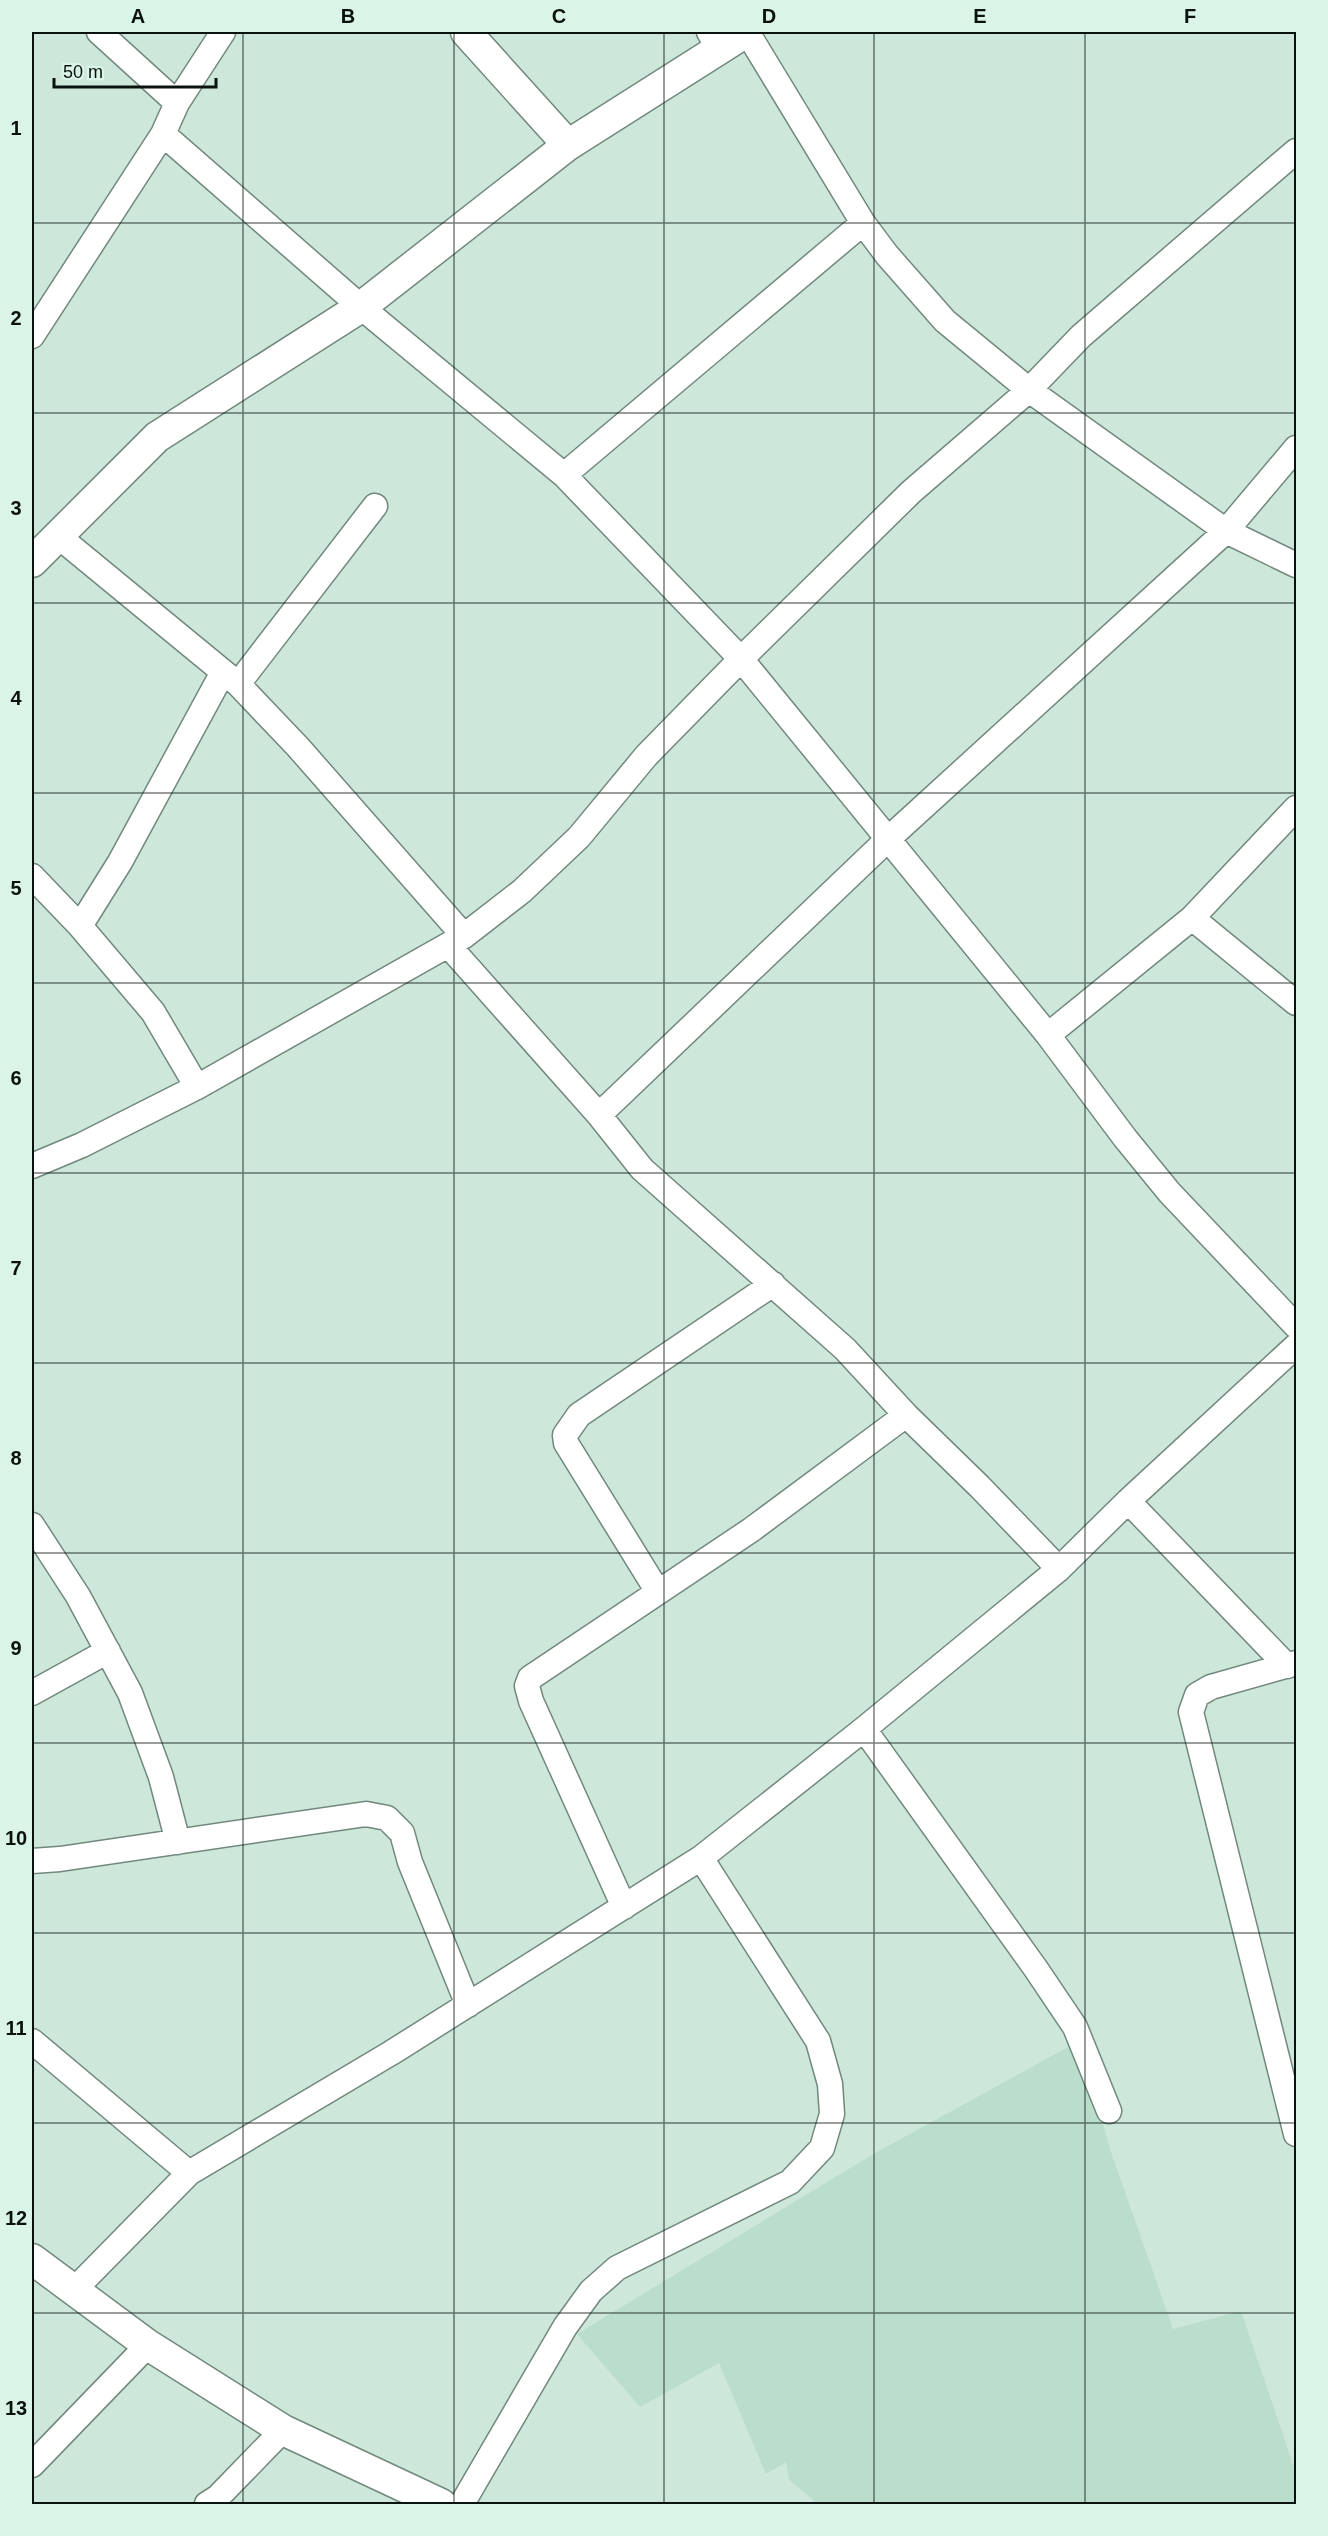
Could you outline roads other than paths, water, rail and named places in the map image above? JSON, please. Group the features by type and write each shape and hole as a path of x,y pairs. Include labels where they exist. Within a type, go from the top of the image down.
{"street":[{"path":"99,32 177,103"},
{"path":"32,336 162,134 177,103 223,32"},
{"path":"466,32 568,145"},
{"path":"32,562 157,437 361,307 568,145 714,40 746,32 863,223 887,255 945,321 1029,390 1226,531 1296,565"},
{"path":"162,134 361,307 564,475 741,659 1048,1035 1125,1138 1169,1191 1296,1326"},
{"path":"32,1166 82,1145 197,1087 456,940 522,891 579,837 646,756 911,492 1029,390 1081,336 1296,151"},
{"path":"564,475 863,223"},
{"path":"599,1115 887,840 1226,531 1296,448"},
{"path":"80,926 231,678 375,506"},
{"path":"58,536 231,678 298,747 642,1169 845,1349 906,1415 980,1486 1059,1569"},
{"path":"1048,1035 1192,918 1296,808"},
{"path":"32,876 80,926 153,1012 197,1087"},
{"path":"1192,918 1296,1003"},
{"path":"658,1592 566,1443 566,1435 579,1415 773,1284"},
{"path":"74,2290 189,2173 468,2005 701,1858 864,1729 1059,1569 1128,1501 1296,1346"},
{"path":"624,1907 531,1701 527,1686 530,1678 751,1530 906,1415"},
{"path":"1128,1501 1292,1664 1211,1687 1197,1695 1191,1712 1296,2134"},
{"path":"32,1525 78,1596 130,1693 161,1776 178,1842"},
{"path":"32,1693 108,1651"},
{"path":"864,1729 1075,2027 1109,2111"},
{"path":"32,1861 60,1859 366,1814 387,1818 402,1833 410,1862 468,2005"},
{"path":"462,2505 565,2327 591,2290 617,2268 790,2182 822,2148 832,2114 830,2084 818,2042 701,1858"},
{"path":"32,2041 189,2173"},
{"path":"32,2259 148,2345 283,2430 441,2505"},
{"path":"32,2465 148,2345"},
{"path":"207,2505 218,2497 283,2430"}]}
